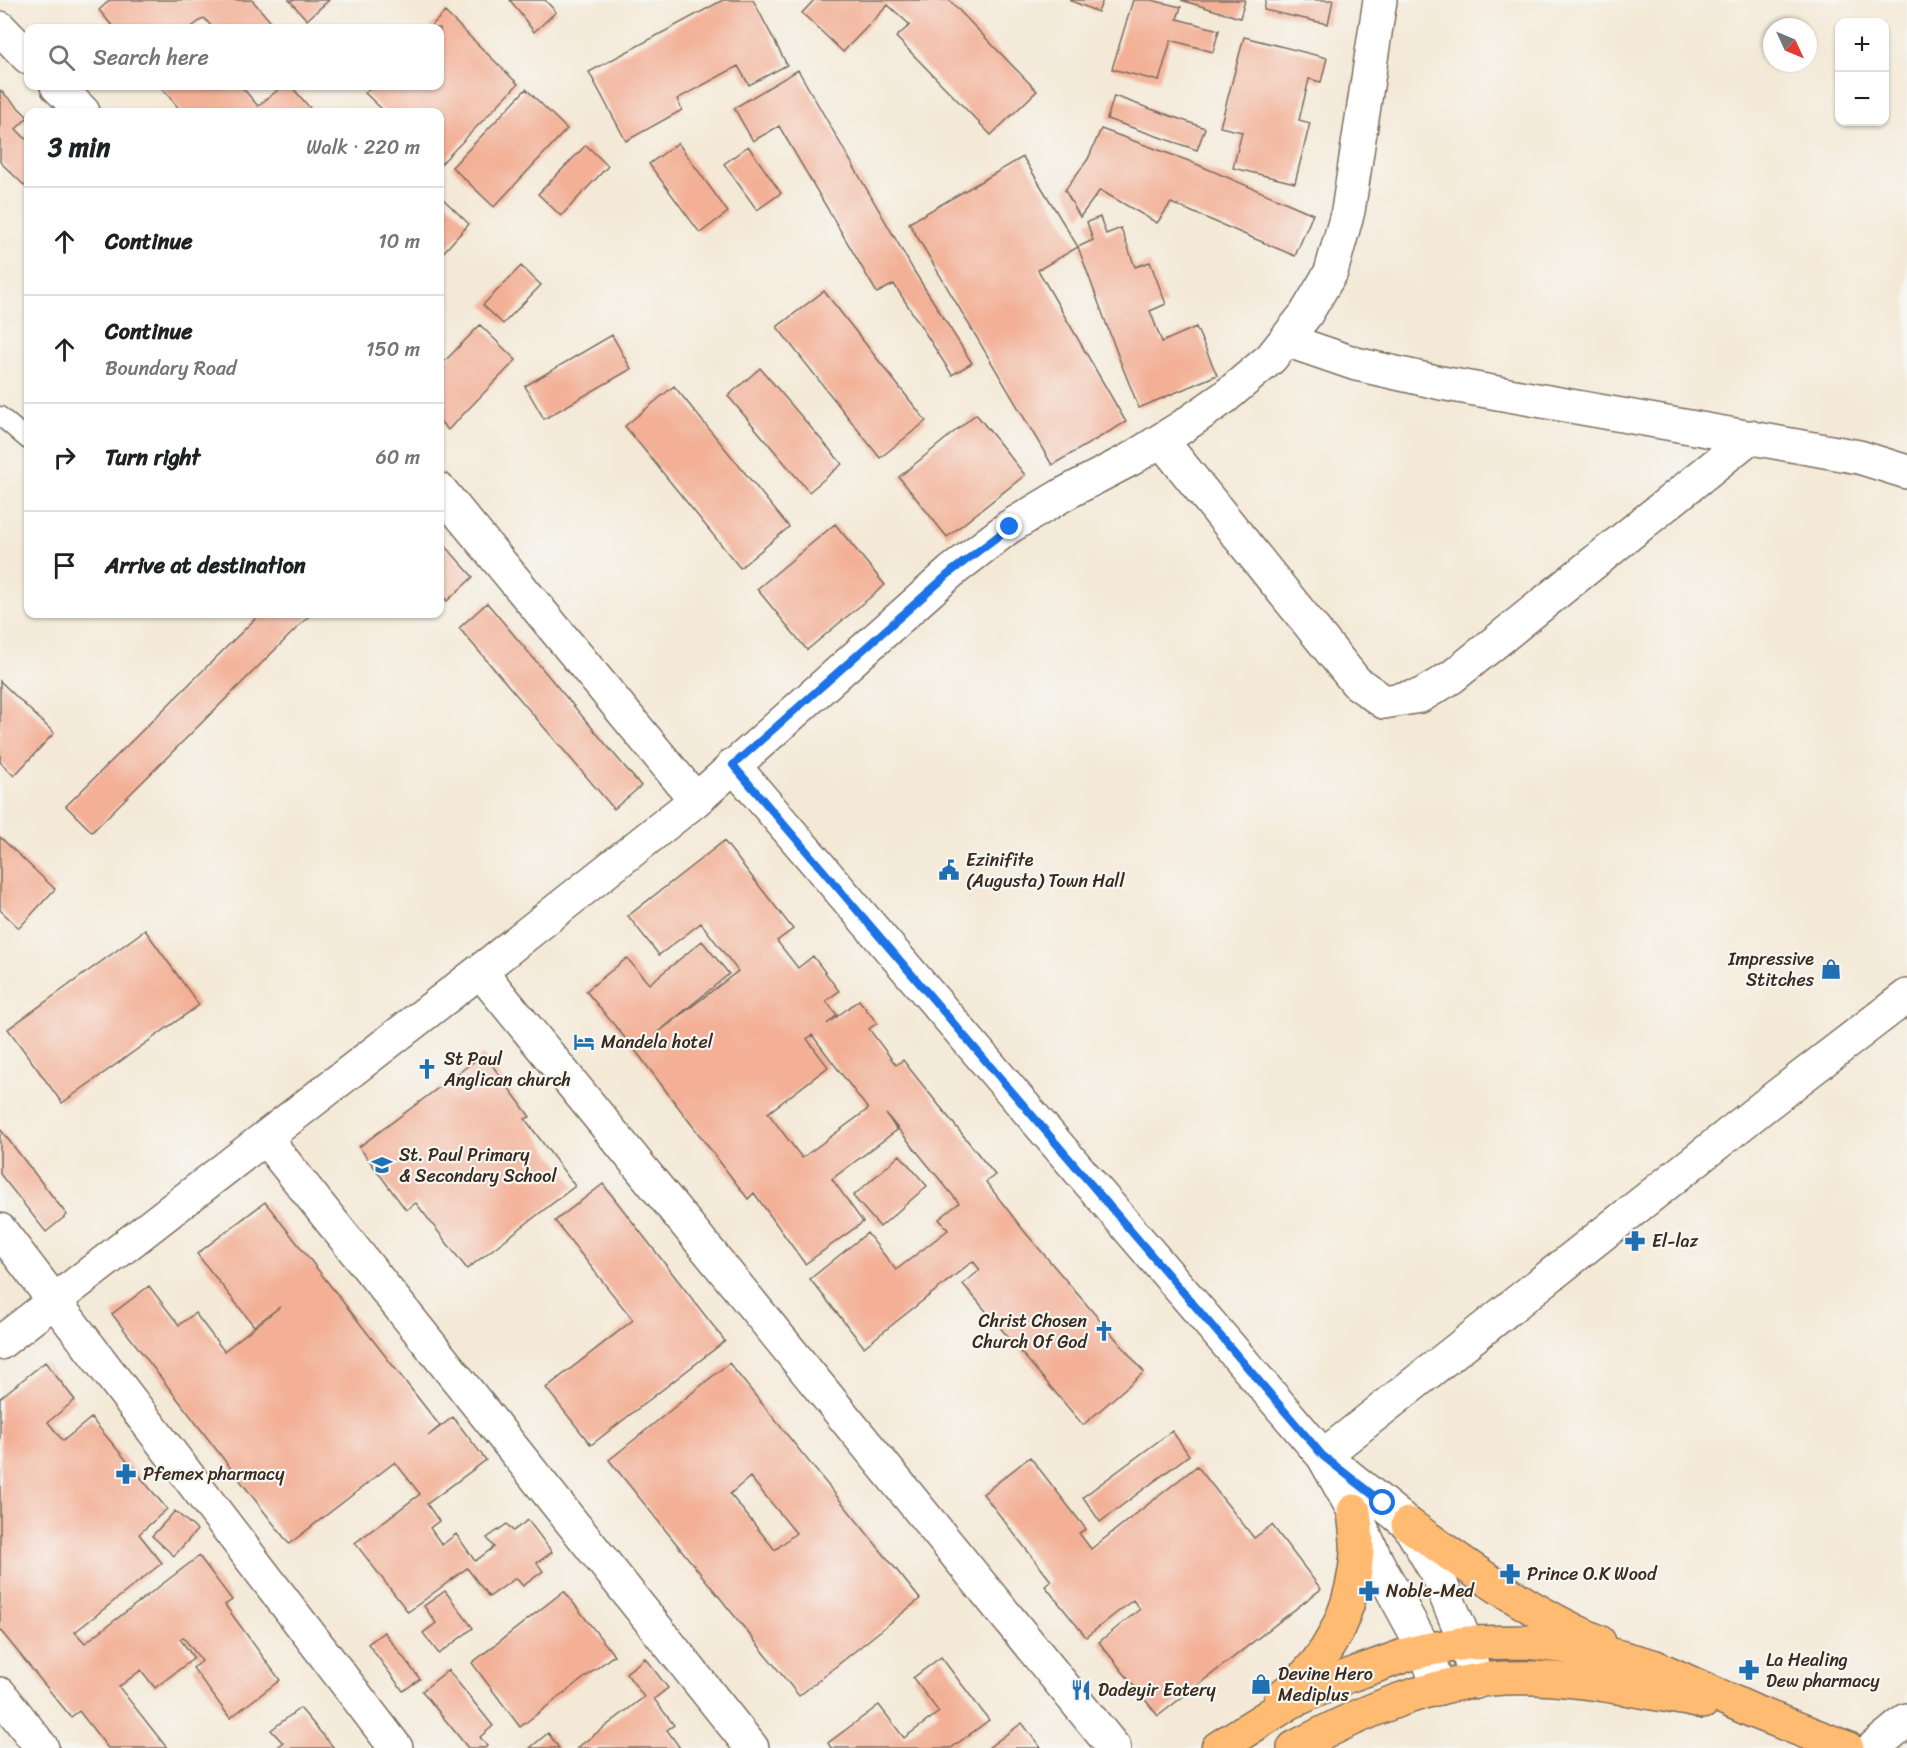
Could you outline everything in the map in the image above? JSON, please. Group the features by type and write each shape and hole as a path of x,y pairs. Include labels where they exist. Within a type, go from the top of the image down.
{"main road":[{"path":"1228,1741 1306,1675 1328,1647 1341,1620 1352,1585 1357,1551 1354,1510"},
{"path":"1408,1524 1491,1583 1579,1633 1755,1712 1847,1748"},
{"path":"1228,1741 1288,1703 1338,1681 1425,1650 1466,1643 1527,1642 1594,1650 1653,1666"},
{"path":"1294,1748 1403,1698 1439,1688 1505,1678 1563,1680 1615,1686 1755,1712"}],"street":[{"path":"0,1342 480,971 696,800 952,571 993,539 1064,494 1161,440 1225,397 1271,358 1306,314 1331,272 1347,211 1380,0"},
{"path":"0,28 24,53"},
{"path":"61,90 79,108"},
{"path":"1286,339 1356,364 1441,383 1859,457 1907,471"},
{"path":"1161,440 1356,681 1384,702 1420,696 1452,677 1750,437"},
{"path":"444,495 696,800"},
{"path":"733,765 1323,1456 1354,1510 1377,1562 1425,1650 1439,1688"},
{"path":"480,971 1114,1748"},
{"path":"1323,1456 1768,1103 1907,996"},
{"path":"265,1138 752,1748"},
{"path":"0,1230 396,1748"},
{"path":"1323,1456 1408,1524 1435,1570 1466,1643 1476,1682"},
{"path":"0,1694 42,1748"},
{"path":"1873,1748 1907,1720"}],"lane":[{"path":"0,416 24,437"}],"building":[{"path":"110,0 252,0 273,24 209,24 204,18 196,24 111,24 99,10"},
{"path":"289,0 329,0 307,20"},
{"path":"510,0 545,0 556,12 534,32"},
{"path":"723,0 753,0 787,65 749,85 738,66 677,99 682,110 626,141 589,72"},
{"path":"814,0 949,0 1037,91 991,135 896,37 910,25 888,5 843,52 802,13"},
{"path":"1069,0 1103,0 1098,12"},
{"path":"1133,0 1151,0 1181,7 1177,19 1219,30 1213,52 1171,40 1159,81 1112,69"},
{"path":"1181,0 1245,0 1240,18"},
{"path":"1266,0 1333,0 1328,24 1264,10"},
{"path":"445,12 518,84 444,161 444,108 381,108 365,93 368,90 444,90 444,24 433,24"},
{"path":"1244,37 1327,58 1321,82 1309,79 1299,120 1310,123 1295,183 1233,168 1242,132 1220,127"},
{"path":"798,70 914,271 972,363 952,375 894,284 877,293 779,126 753,141 734,108"},
{"path":"526,89 567,129 494,207 452,167"},
{"path":"0,90 24,113 24,121 16,129 24,137 24,185 0,162"},
{"path":"163,90 244,90 258,106 278,90 294,90 310,108 179,108"},
{"path":"1114,96 1205,128 1197,150 1107,119"},
{"path":"1101,129 1189,161 1313,214 1295,256 1171,203 1157,223 1100,190 1080,217 1065,190 1088,159"},
{"path":"678,143 728,212 700,233 649,164"},
{"path":"586,145 608,166 561,216 538,194"},
{"path":"748,146 781,193 757,210 724,164"},
{"path":"1023,157 1078,247 1038,270 1126,422 1052,465 909,223"},
{"path":"444,200 469,224 444,252"},
{"path":"1100,217 1106,234 1121,228 1135,267 1150,262 1166,304 1150,311 1162,342 1196,327 1217,375 1139,408 1078,247 1093,240 1087,222"},
{"path":"521,266 541,285 503,324 483,305"},
{"path":"824,291 926,421 880,458 777,327"},
{"path":"480,325 516,360 448,430 444,426 444,362"},
{"path":"612,335 631,369 544,419 525,386"},
{"path":"760,368 842,464 809,492 728,396"},
{"path":"674,386 789,527 740,568 625,426"},
{"path":"976,414 1025,475 947,537 899,477"},
{"path":"835,524 885,585 807,650 757,589"},
{"path":"444,544 473,577 447,601 444,598"},
{"path":"487,603 641,786 614,809 459,628"},
{"path":"256,618 307,618 92,832 66,806"},
{"path":"0,681 54,733 14,776 0,762"},
{"path":"0,837 55,889 19,928 0,910"},
{"path":"724,841 793,929 777,941 798,968 813,956 839,991 826,1001 837,1015 827,1024 859,1000 877,1023 869,1029 896,1065 903,1060 995,1175 986,1182 1024,1231 1144,1372 1083,1425 963,1284 980,1270 973,1261 864,1347 810,1279 867,1233 896,1270 948,1230 939,1219 959,1203 886,1114 897,1130 832,1179 863,1222 805,1264 754,1193 748,1199 635,1050 586,991 627,958 649,984 702,941 729,974 656,1034 738,971 701,923 659,955 628,916","holes":["812,1035 868,1109 802,1158 768,1113 828,1067 807,1039"]},
{"path":"145,930 199,1005 62,1103 8,1029"},
{"path":"484,1054 530,1117 525,1119 575,1186 467,1269 416,1203 406,1210 359,1147"},
{"path":"0,1129 67,1215 46,1232 0,1174"},
{"path":"900,1155 927,1186 880,1227 853,1196"},
{"path":"603,1184 725,1341 591,1445 546,1388 633,1320 555,1221"},
{"path":"265,1202 440,1426 428,1436 453,1417 486,1460 427,1504 439,1521 430,1528 442,1545 456,1534 475,1561 494,1547 487,1538 507,1524 513,1531 528,1520 552,1552 537,1563 543,1571 523,1586 516,1578 489,1597 467,1568 408,1612 355,1543 420,1494 395,1462 289,1544 112,1314 149,1286 179,1325 195,1313 224,1351 281,1306 254,1326 197,1254"},
{"path":"45,1362 75,1400 48,1422 63,1441 91,1418 167,1509 139,1534 162,1563 75,1632 85,1643 199,1556 232,1600 225,1605 280,1680 230,1718 193,1668 202,1661 183,1637 180,1639 194,1658 155,1688 141,1670 119,1687 167,1748 108,1748 79,1711 71,1717 0,1630 0,1398"},
{"path":"729,1363 920,1599 799,1696 609,1460","holes":["750,1477 796,1533 775,1550 730,1494"]},
{"path":"1172,1431 1189,1455 1100,1522 1083,1497"},
{"path":"1030,1457 1086,1529 1079,1533 1091,1549 1197,1466 1254,1538 1272,1525 1321,1589 1158,1716 1099,1642 1140,1609 1133,1600 1086,1637 1045,1586 1051,1581 983,1494"},
{"path":"175,1511 197,1530 174,1556 152,1536"},
{"path":"445,1591 473,1628 439,1654 423,1633 436,1623 424,1606"},
{"path":"564,1591 614,1655 520,1727 472,1663"},
{"path":"384,1632 420,1679 403,1691 368,1644"},
{"path":"941,1657 989,1720 951,1748 831,1748 828,1743 879,1705 904,1738 939,1712 913,1678"},
{"path":"645,1658 668,1688 654,1699 674,1725 667,1730 680,1748 577,1748 644,1697 626,1673"},
{"path":"448,1670 493,1726 480,1737 487,1746 485,1748 468,1748 422,1691"},
{"name":"Devine Hero Mediplus","path":"1261,1679 1267,1686 1262,1691 1256,1683"},
{"path":"300,1708 334,1748 276,1748 283,1743 271,1730"},
{"path":"1022,1723 1041,1748 988,1748"},
{"path":"548,1733 559,1748 530,1748"}],"place":[{"name":"Ezinifite (Augusta) Town Hall","path":"949,870"},
{"name":"Impressive Stitches","path":"1831,969"},
{"name":"Mandela hotel","path":"584,1042"},
{"name":"St Paul Anglican church","path":"427,1069"},
{"name":"St. Paul Primary & Secondary School","path":"382,1165"},
{"name":"El-laz","path":"1635,1241"},
{"name":"Christ Chosen Church Of God","path":"1104,1331"},
{"name":"Pfemex pharmacy","path":"126,1474"},
{"name":"Prince O.K Wood","path":"1510,1574"},
{"name":"Noble-Med","path":"1369,1591"},
{"name":"La Healing Dew pharmacy","path":"1749,1670"},
{"name":"Devine Hero Mediplus","path":"1261,1684"},
{"name":"Dadeyir Eatery","path":"1081,1690"}],"route":[{"path":"1010,527 952,571 733,765 1323,1456 1383,1503"}]}
